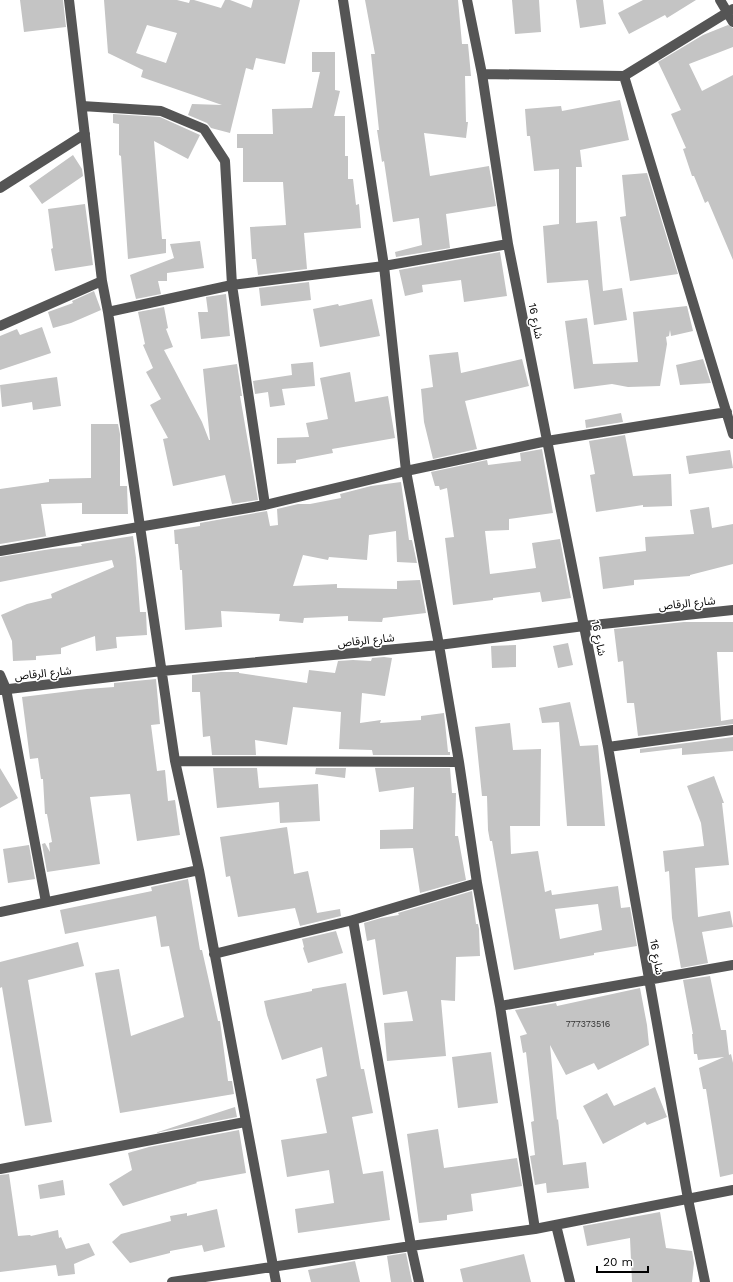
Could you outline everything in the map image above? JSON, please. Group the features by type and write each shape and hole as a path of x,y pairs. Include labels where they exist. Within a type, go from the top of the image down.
{"street":[{"path":"69,0 102,281 108,312 175,761 199,870 276,1282"},
{"path":"343,0 384,266 406,471 439,645 459,762 477,883 500,1006 535,1229"},
{"name":"شارع 16","path":"467,0 482,74 508,244 608,747 648,980 688,1199 705,1282"},
{"path":"720,0 730,10 733,22"},
{"path":"482,74 624,76 730,10"},
{"path":"624,76 733,434"},
{"path":"82,106 161,110 204,129 225,161 232,285 265,504"},
{"path":"0,188 85,134"},
{"path":"108,312 232,285 384,266 508,244"},
{"path":"0,326 102,281"},
{"path":"0,551 265,504 406,471 547,441 727,412"},
{"name":"شارع الرقاص","path":"3,689 162,671 439,645 584,626 733,610"},
{"path":"0,675 46,902"},
{"path":"608,747 733,730"},
{"path":"175,761 459,762"},
{"path":"0,912 199,870"},
{"path":"214,954 353,920 477,883"},
{"path":"353,920 411,1246 419,1282"},
{"path":"500,1006 733,965"},
{"path":"0,1169 245,1122"},
{"path":"172,1282 273,1266 535,1229 733,1190"},
{"path":"556,1225 570,1282"}],"building":[{"path":"20,0 63,0 66,27 24,32"},
{"path":"104,0 177,0 189,3 190,0 194,0 221,8 225,0 230,0 251,8 253,0 300,0 285,64 256,58 253,70 246,68 230,133 211,128 207,123 188,115 192,104 222,105 141,77 143,70 108,53","holes":["147,25 177,33 166,63 136,53"]},
{"path":"365,0 458,0 462,44 468,44 471,76 465,76 466,122 468,122 466,138 424,133 430,176 489,166 496,206 446,214 450,248 396,257 395,252 422,245 419,218 393,222 384,161 382,162 377,130 379,130 371,54 375,54"},
{"path":"512,0 539,0 541,32 515,34"},
{"path":"576,0 603,0 606,24 580,28"},
{"path":"643,0 696,0 667,18 665,15 629,34 618,13"},
{"path":"728,25 733,28 733,47 689,64 702,91 733,75 733,260 708,201 705,203 694,176 692,176 683,149 686,148 671,114 681,110 658,62 703,35"},
{"path":"312,52 335,52 335,90 340,91 334,116 345,116 345,156 348,156 348,179 353,179 356,205 359,204 361,228 304,233 307,269 258,275 256,259 252,259 250,227 286,225 283,182 243,182 243,148 237,148 237,134 273,134 272,109 312,108 320,72 312,72"},
{"path":"620,100 629,140 580,150 582,167 576,167 576,223 597,221 603,291 622,288 627,320 594,325 588,280 547,283 543,226 559,224 559,169 534,171 530,136 527,136 525,109 561,106 562,111"},
{"path":"113,114 160,117 200,135 188,159 154,141 162,239 166,239 166,253 128,259 121,156 119,155 119,124 113,123"},
{"path":"73,155 82,169 83,176 42,204 29,186"},
{"path":"647,173 678,274 630,281 620,217 626,216 622,175"},
{"path":"85,204 93,265 55,271 51,249 53,248 48,209"},
{"path":"200,241 204,268 167,273 167,281 158,281 161,294 136,299 130,275 174,258 170,244"},
{"path":"500,252 507,296 464,302 461,280 422,285 423,292 405,296 399,270"},
{"path":"309,282 311,300 261,306 259,288"},
{"path":"94,291 101,310 71,323 53,328 48,312 73,303 72,301"},
{"path":"226,294 230,336 201,339 198,312 208,312 206,297"},
{"path":"372,299 380,336 320,347 313,309 338,304 339,306"},
{"path":"687,306 693,331 671,336 670,330 669,336 666,337 667,344 660,386 628,387 612,384 574,389 565,321 587,318 593,364 638,362 633,312"},
{"path":"164,307 168,328 166,329 173,347 164,350 202,422 209,440 203,369 237,364 242,396 240,396 258,500 232,504 225,475 173,486 163,439 168,438 150,405 161,399 146,372 153,368 143,345 145,344 138,312"},
{"path":"42,327 51,353 0,370 0,336 17,329 20,335"},
{"path":"458,352 461,373 522,359 529,386 465,401 477,449 433,459 424,422 421,389 433,387 429,355"},
{"path":"703,359 711,383 680,385 676,365"},
{"path":"313,362 315,386 282,389 285,405 270,407 268,392 255,394 253,381 292,375 291,364"},
{"path":"350,372 355,402 388,396 395,438 332,449 333,453 296,460 296,463 277,464 277,438 309,437 306,423 328,419 320,378"},
{"path":"57,377 61,406 33,410 32,402 2,407 0,385"},
{"path":"621,413 623,422 586,428 585,420"},
{"path":"91,424 118,424 120,434 120,486 127,486 128,514 82,514 82,503 41,504 46,536 48,536 0,544 0,489 49,482 49,479 91,478"},
{"path":"625,435 633,476 671,474 672,506 643,507 643,505 596,512 590,475 595,474 589,441"},
{"path":"542,449 553,513 509,519 509,530 485,531 490,574 536,568 532,543 560,539 571,598 542,602 540,592 453,605 445,538 454,537 447,488 440,490 439,486 435,486 431,472 487,460 488,465 521,461 520,453"},
{"path":"730,450 733,468 689,474 686,456"},
{"path":"401,482 409,540 412,540 417,563 397,562 396,531 369,535 367,560 329,557 328,560 303,555 293,586 337,584 337,588 397,589 397,581 420,580 426,613 383,618 382,622 348,621 348,616 304,618 303,623 279,621 280,614 221,611 222,627 185,630 182,570 180,570 178,544 175,544 174,530 200,526 200,523 267,511 270,526 278,525 277,509 298,504 310,504 341,498 340,494 371,486"},
{"path":"709,507 712,528 733,524 733,564 690,576 634,580 634,585 603,589 599,557 646,551 645,537 694,534 690,510"},
{"path":"133,536 140,612 146,612 147,635 116,637 117,648 96,651 95,636 61,648 61,654 36,656 36,660 13,661 12,641 1,615 27,604 52,598 51,594 114,567 112,560 0,582 0,557 82,546 81,544"},
{"path":"684,622 733,622 733,652 717,652 721,721 733,719 733,724 638,736 634,703 627,703 623,661 618,662 614,629"},
{"path":"568,643 573,665 558,668 553,646"},
{"path":"516,645 516,667 492,668 491,646"},
{"path":"372,658 392,658 385,696 362,693 360,723 381,720 380,723 421,720 421,716 444,713 448,752 450,752 450,755 373,755 372,750 339,749 341,712 293,707 287,745 255,740 256,755 212,755 210,736 203,737 200,692 192,692 192,675 239,672 307,683 309,670 335,673 338,661 371,661"},
{"path":"156,679 160,724 151,725 157,771 165,770 168,801 175,800 180,835 137,841 130,794 90,797 100,864 47,872 42,844 45,843 50,852 49,843 52,842 47,814 45,814 43,779 41,779 38,758 30,759 22,697 114,687 114,683"},
{"path":"570,702 580,746 598,745 605,826 567,826 559,722 542,723 539,708"},
{"path":"510,723 513,750 541,749 540,826 510,826 511,854 538,851 545,892 551,890 552,895 618,886 621,908 630,907 637,946 594,953 594,955 514,970 492,841 490,841 488,830 487,796 482,796 475,727","holes":["598,904 602,930 560,939 555,909"]},
{"path":"733,737 733,751 682,755 682,748 640,753 640,749"},
{"path":"0,768 18,798 0,808"},
{"path":"213,768 257,768 259,788 318,784 320,821 280,823 279,802 217,808"},
{"path":"316,768 346,768 345,778 315,774"},
{"path":"375,768 450,768 452,793 456,793 455,836 458,836 466,880 420,893 413,848 380,849 380,830 413,829 414,787 379,792"},
{"path":"714,776 724,803 722,803 729,865 695,868 698,917 730,911 733,927 702,932 708,963 681,968 672,918 669,871 665,872 663,851 704,846 701,823 687,786"},
{"path":"287,827 294,874 308,871 317,913 340,909 341,916 300,926 295,908 238,917 230,876 226,877 220,837"},
{"path":"29,845 35,879 8,883 3,849"},
{"path":"188,879 200,950 202,950 218,1021 220,1021 228,1081 232,1081 234,1094 120,1113 95,973 119,969 131,1036 184,1017 169,946 161,947 156,916 65,934 60,910 152,891 151,887"},
{"path":"472,891 476,924 478,924 479,929 480,956 456,957 455,1001 441,1000 446,1056 387,1061 384,1023 413,1021 407,991 383,995 375,939 367,941 364,923 399,915 398,913"},
{"path":"336,931 343,953 308,963 303,948 302,939"},
{"path":"78,942 84,966 28,980 52,1122 25,1126 2,987 0,988 0,962"},
{"path":"710,976 721,1030 726,1030 729,1055 731,1054 733,1063 733,1174 720,1177 706,1089 703,1089 699,1068 724,1057 698,1060 697,1054 694,1054 693,1034 683,980"},
{"path":"346,983 361,1069 364,1069 373,1113 352,1117 363,1174 383,1171 390,1220 298,1233 295,1209 334,1203 329,1170 287,1177 281,1140 327,1133 316,1079 327,1076 322,1047 282,1060 267,1015 264,1001 312,991 312,989"},
{"path":"640,988 649,1045 598,1070 594,1063 566,1075 550,1045 563,1165 586,1162 589,1188 547,1193 546,1183 535,1185 530,1156 535,1155 531,1122 534,1121 526,1052 523,1053 520,1036 527,1034 515,1010 556,1003 557,1006"},
{"path":"491,1052 498,1103 458,1108 452,1057"},
{"path":"655,1087 667,1117 647,1125 645,1122 603,1144 583,1106 607,1093 614,1106"},
{"path":"235,1107 237,1117 155,1133"},
{"path":"438,1129 444,1168 517,1158 522,1186 471,1194 473,1211 447,1215 447,1220 419,1223 407,1134"},
{"path":"239,1130 246,1173 196,1182 197,1183 123,1206 109,1184 132,1170 128,1153 149,1147"},
{"path":"9,1174 18,1236 31,1236 58,1230 59,1238 61,1237 66,1249 89,1243 95,1255 74,1264 75,1274 58,1276 56,1265 0,1272 0,1175"},
{"path":"63,1180 65,1195 40,1199 38,1185"},
{"path":"217,1209 225,1247 204,1252 202,1245 170,1251 170,1253 130,1263 112,1242 121,1234 171,1221 170,1216 187,1213 187,1216"},
{"path":"660,1212 666,1248 692,1251 694,1263 692,1282 632,1282 630,1238 587,1246 583,1226"},
{"path":"406,1253 412,1282 391,1282 387,1256"},
{"path":"524,1254 531,1282 463,1282 460,1269"},
{"path":"355,1261 360,1282 311,1282 308,1270"}]}
